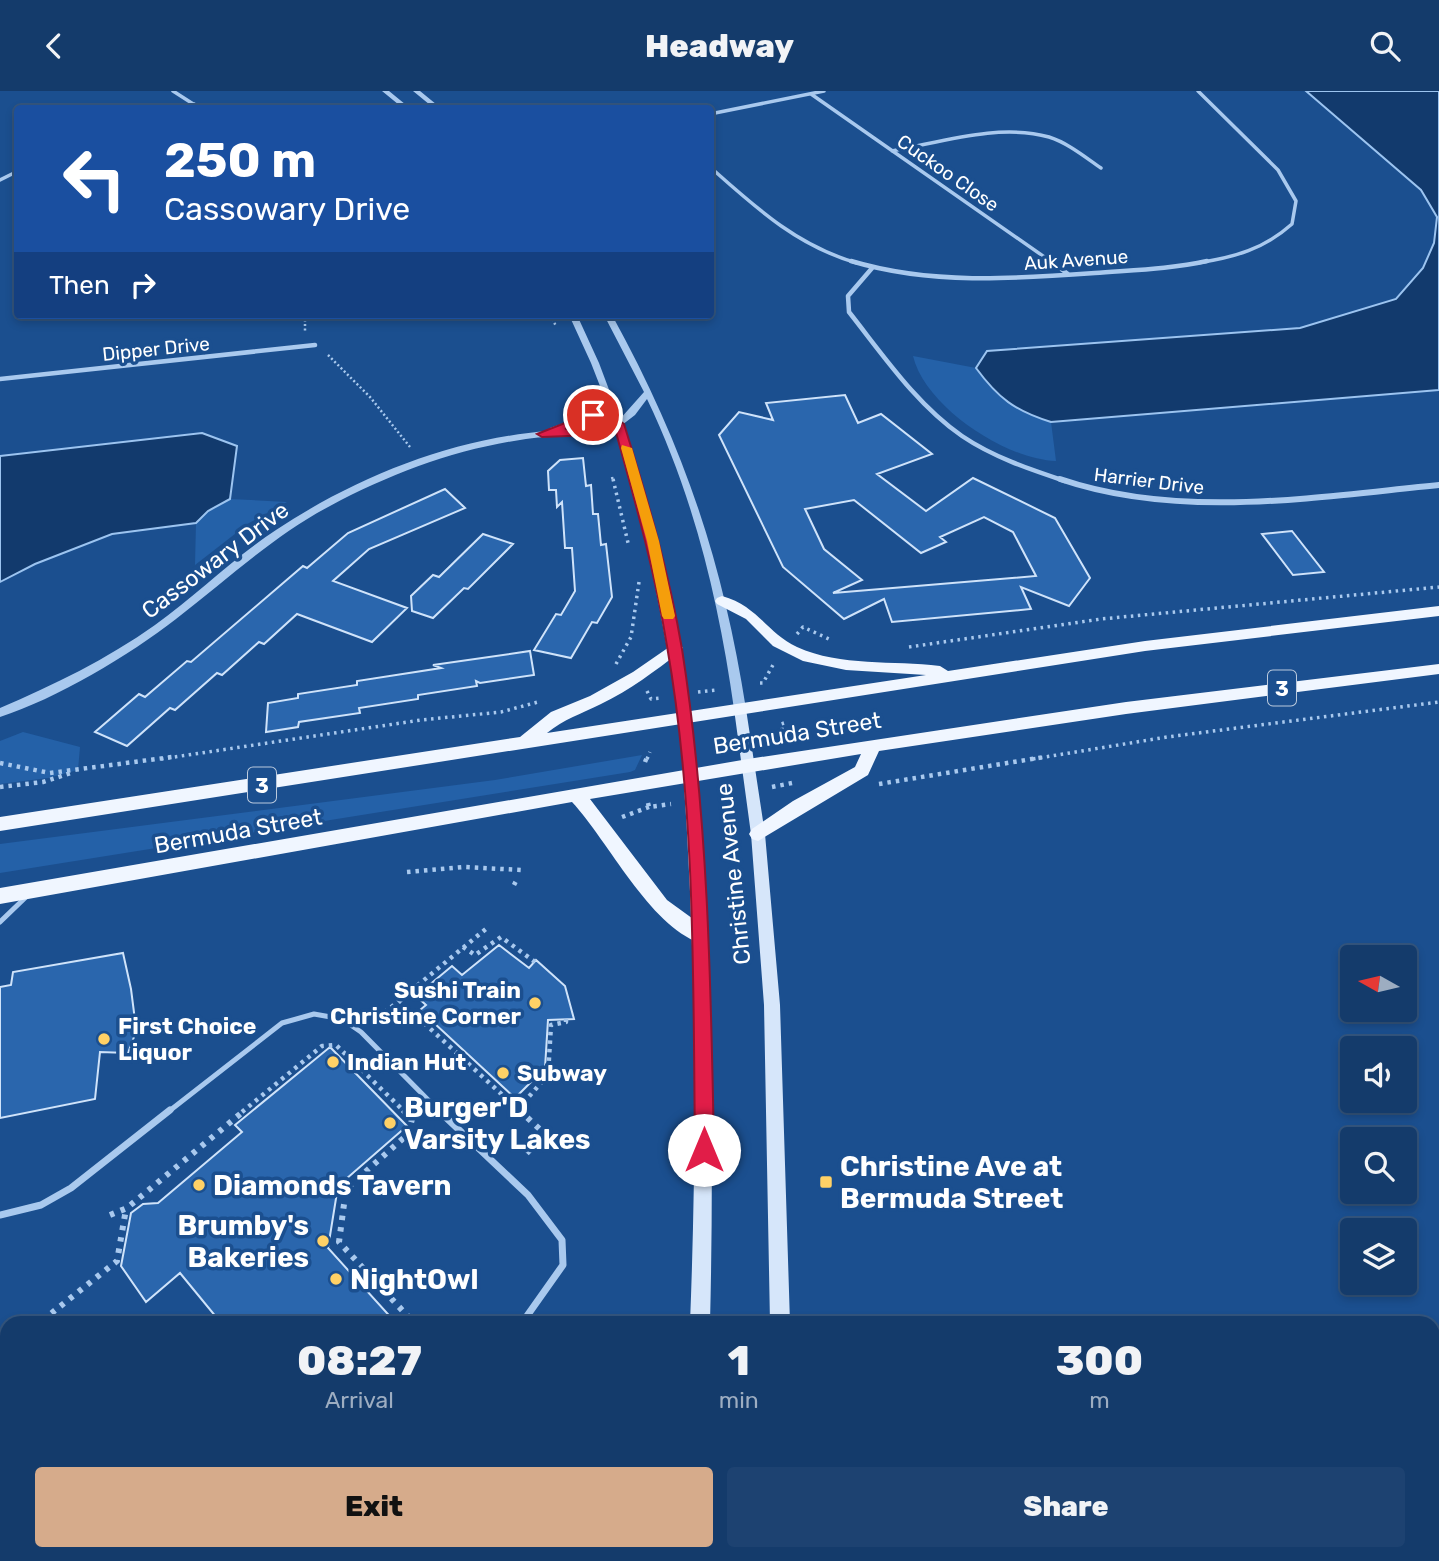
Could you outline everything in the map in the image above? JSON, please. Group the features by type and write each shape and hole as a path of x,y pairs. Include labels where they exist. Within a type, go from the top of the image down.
{"main road":[{"path":"722,601 750,616 765,634 779,644 805,656 851,665 912,666 958,674"},
{"name":"Bermuda Street","path":"0,824 685,719 958,674 1247,632 1439,611"},
{"path":"524,743 557,716 596,700 639,675 674,647"},
{"name":"Bermuda Street","path":"0,896 748,765 1125,708 1439,669"},
{"name":"Christine Avenue","path":"740,709 758,834 772,1005 780,1316"},
{"name":"Christine Avenue","path":"685,719 691,775 700,935 705,1140 700,1316"},
{"path":"758,834 799,806 863,771 873,746"},
{"path":"576,795 598,819 660,905 700,935"}],"street":[{"path":"173,91 194,104"},
{"path":"385,91 403,105"},
{"path":"416,91 434,105"},
{"path":"714,113 824,91"},
{"name":"Auk Avenue","path":"714,171 780,229 800,242 841,258 911,275 960,279 1176,267 1243,255 1271,241 1293,222 1297,201 1290,183 1198,91"},
{"name":"Cuckoo Close","path":"811,94 1069,275"},
{"path":"190,105 194,104"},
{"path":"892,151 981,135 1023,134 1050,137 1101,168"},
{"name":"Harrier Drive","path":"873,267 848,296 849,312 857,323 942,420 982,449 1042,475 1114,494 1190,503 1239,502 1439,485"},
{"name":"Christine Avenue","path":"575,319 619,424 653,541 685,719"},
{"name":"Christine Avenue","path":"610,319 648,393 692,495 722,601 740,709"},
{"name":"Dipper Drive","path":"0,379 315,345"},
{"path":"619,424 633,413 648,393"},
{"name":"Cassowary Drive","path":"542,434 583,420 612,405"},
{"name":"Cassowary Drive","path":"0,713 78,676 134,644 190,604 265,541 339,497 390,474 488,443 542,434 594,431 619,424"}],"lane":[{"path":"0,922 33,891"},
{"path":"1,1214 41,1205 71,1188 282,1023 307,1014 334,1015 361,1032 469,1142 527,1195 555,1228 562,1240 563,1265 550,1289 528,1316"}],"path":[{"path":"315,345 344,369 412,450"},
{"path":"612,475 632,557"},
{"path":"614,667 631,637 639,581"},
{"path":"906,647 1101,619 1439,587"},
{"path":"792,639 803,627 843,643"},
{"path":"662,698 763,683 780,655"},
{"path":"769,670 776,680"},
{"path":"0,763 50,772 72,772 421,720 501,712 545,700"},
{"path":"868,789 878,784 1154,739 1439,702"},
{"path":"0,787 52,780 72,772"},
{"path":"771,788 792,783"},
{"path":"622,817 649,807"},
{"path":"407,872 448,865 521,870"},
{"path":"378,1018 486,928"},
{"path":"463,947 475,954 501,937 535,962"},
{"path":"399,1000 545,1134 522,1158"},
{"path":"518,1109 548,1075 551,1025 566,1022 566,1019"},
{"path":"110,1216 127,1208 322,1046 336,1045 412,1119 408,1134 346,1189 339,1242 408,1316"},
{"path":"48,1316 117,1261 127,1208"}],"shaded area":[{"path":"1306,91 1439,91 1439,390 1051,422 1017,408 992,388 976,368 987,351 1300,328 1396,299 1423,268 1434,243 1437,217 1421,190"},
{"path":"913,356 976,368 991,386 1009,401 1051,422 1056,461 1015,451 992,441 971,427 934,394 921,375"},
{"path":"202,433 237,446 230,499 208,511 196,523 112,534 35,564 0,582 0,456"},
{"path":"230,499 287,502 249,523 195,565 196,523 208,511"},
{"path":"23,732 80,747 78,770 48,778 0,784 0,741"},
{"path":"642,755 635,770 630,772 0,873 0,844 495,780"}],"building":[{"path":"845,395 858,423 881,414 932,454 877,474 926,511 973,478 1055,518 1090,578 1069,606 1021,587 1031,609 892,622 884,599 844,619 783,567 719,435 739,412 773,420 766,403","holes":["854,500 921,553 946,542 940,537 984,517 1013,532 1036,576 833,593 862,580 824,549 805,509"]},
{"path":"583,458 586,486 591,485 593,514 598,514 601,545 606,544 612,597 597,623 592,622 571,658 534,650 556,614 561,615 575,591 572,548 565,548 562,502 557,507 556,490 549,490 548,471 560,460"},
{"path":"445,489 465,508 369,549 333,581 407,608 372,642 297,614 264,644 259,642 222,675 217,673 175,710 170,708 127,746 95,732 139,694 145,697 187,661 191,662 303,566 307,568 348,533"},
{"path":"1292,531 1324,572 1293,575 1262,534"},
{"path":"483,534 513,544 468,589 464,588 433,618 412,611 411,596 433,575 439,577"},
{"path":"530,651 534,675 480,683 476,681 477,686 418,695 418,699 359,708 360,713 299,722 298,727 266,732 268,703 298,698 298,694 357,685 357,681 441,668 433,665"},
{"path":"499,945 529,968 536,960 565,986 574,1019 548,1020 545,1068 515,1098 420,1010 426,1005 416,996 452,966 462,975"},
{"path":"123,953 136,1028 128,1053 100,1052 95,1099 0,1118 0,987 11,985 13,972"},
{"path":"330,1047 407,1126 338,1186 328,1248 390,1316 215,1316 180,1273 146,1302 121,1266 131,1213 143,1204 158,1203 242,1132 235,1125"}],"slow traffic":[{"path":"626,448 653,541 668,616"}],"place":[{"name":"Sushi Train Christine Corner","path":"535,1003"},
{"name":"First Choice Liquor","path":"104,1039"},
{"name":"Indian Hut","path":"333,1062"},
{"name":"Subway","path":"503,1073"},
{"name":"Burger'D Varsity Lakes","path":"390,1123"},
{"name":"Christine Ave at Bermuda Street","path":"826,1182"},
{"name":"Diamonds Tavern","path":"199,1185"},
{"name":"Brumby's Bakeries","path":"323,1241"},
{"name":"NightOwl","path":"336,1279"}],"route":[{"path":"593,415 542,434 594,431 619,424 653,541 674,647 691,775 703,1013 704,1150"}]}
